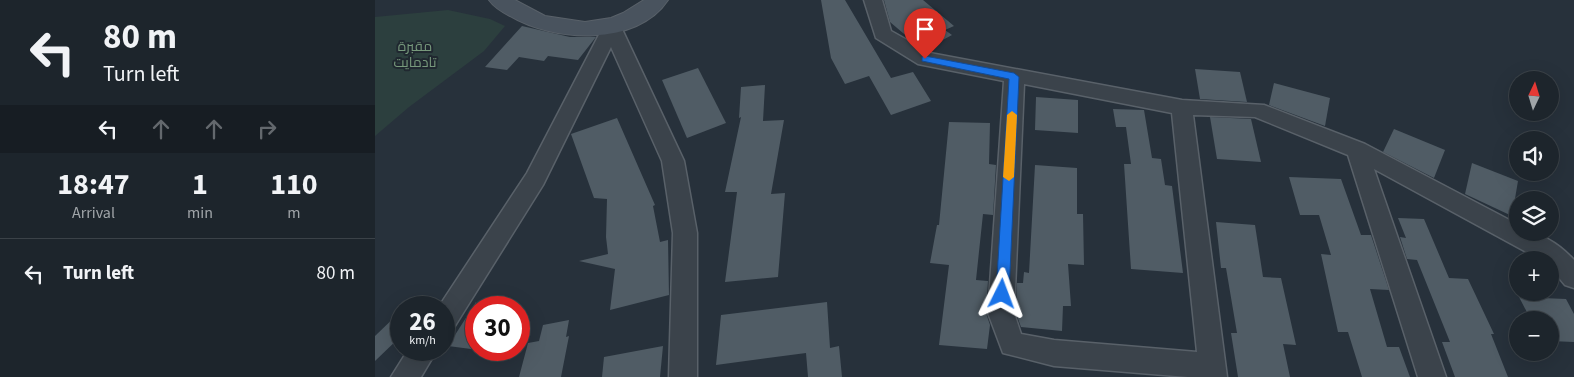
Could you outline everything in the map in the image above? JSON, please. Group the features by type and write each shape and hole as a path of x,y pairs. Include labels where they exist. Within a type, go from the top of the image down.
{"main road":[{"path":"500,0 538,22 569,27 612,27 645,12 657,0"}],"street":[{"path":"873,0 883,34 925,59 1182,107 1257,110 1357,150 1554,255 1574,277"},
{"path":"455,304 535,179 612,27"},
{"path":"612,27 673,161 685,233 683,377"},
{"path":"1014,77 1001,313 1012,344 1055,353 1212,371 1182,107"},
{"path":"1357,150 1432,377"},
{"path":"405,377 416,361"}],"green space":[{"name":"مقبرة تادمايت","path":"448,10 490,19 505,26 484,51 409,107 375,136 375,17"}],"building":[{"path":"821,0 845,0 891,78 913,72 931,101 891,115 869,76 845,84 831,58"},
{"path":"884,0 923,0 954,26 945,30 952,35 926,49 910,39 890,22"},
{"path":"522,26 570,37 596,37 578,60 548,56 544,61 519,57 507,70 485,67"},
{"path":"698,68 726,123 687,138 662,80"},
{"path":"1195,69 1240,72 1247,102 1200,99"},
{"path":"1274,83 1330,98 1325,126 1269,105"},
{"path":"765,85 763,121 784,120 771,194 785,193 778,277 725,282 737,192 725,192 741,117 739,118 741,87"},
{"path":"1036,97 1078,100 1078,133 1035,130"},
{"path":"1113,109 1144,110 1152,158 1161,159 1165,185 1172,186 1183,273 1131,269 1124,164 1131,164 1126,127 1116,127"},
{"path":"1210,117 1251,119 1261,162 1217,159"},
{"path":"617,118 655,205 653,206 660,242 668,240 669,295 610,310 615,269 579,261 608,254 606,237 607,199 594,198 571,134"},
{"path":"949,122 990,123 989,164 996,165 993,215 983,214 976,280 988,281 986,313 990,325 987,349 939,345 949,265 930,263 937,225 939,225"},
{"path":"1394,129 1445,150 1434,178 1383,152"},
{"path":"1472,163 1509,177 1509,181 1518,181 1516,191 1509,191 1509,215 1465,194"},
{"path":"1035,165 1077,168 1077,214 1083,214 1084,265 1068,264 1071,306 1063,306 1062,331 1021,327 1016,313 1017,283 1023,283 1024,272 1029,273"},
{"path":"1289,177 1341,179 1361,235 1371,235 1389,290 1370,289 1387,347 1399,347 1410,377 1362,377 1348,332 1338,332 1321,254 1331,255 1319,215 1300,215"},
{"path":"1398,218 1424,219 1449,278 1468,279 1494,334 1491,334 1508,377 1455,377 1442,342 1450,342 1417,260 1407,259 1400,237 1406,238"},
{"path":"1216,222 1255,225 1263,277 1281,278 1296,345 1283,344 1290,377 1238,377 1231,333 1237,333 1226,268 1221,268"},
{"path":"1559,299 1566,299 1574,314 1574,342 1559,341 1559,311 1526,311 1521,301 1559,301"},
{"path":"827,302 830,348 839,346 842,377 808,377 806,353 716,365 721,315"},
{"path":"465,319 465,348 455,347 455,335"},
{"path":"569,320 566,337 569,336 561,377 519,377 523,361 530,361 530,343 539,341 543,325"},
{"path":"390,322 390,347 375,361 375,336"},
{"path":"663,346 660,377 602,377 604,357"}],"slow traffic":[{"path":"1009,177 1012,115"}],"route":[{"path":"925,59 1014,77 1002,294"}]}
